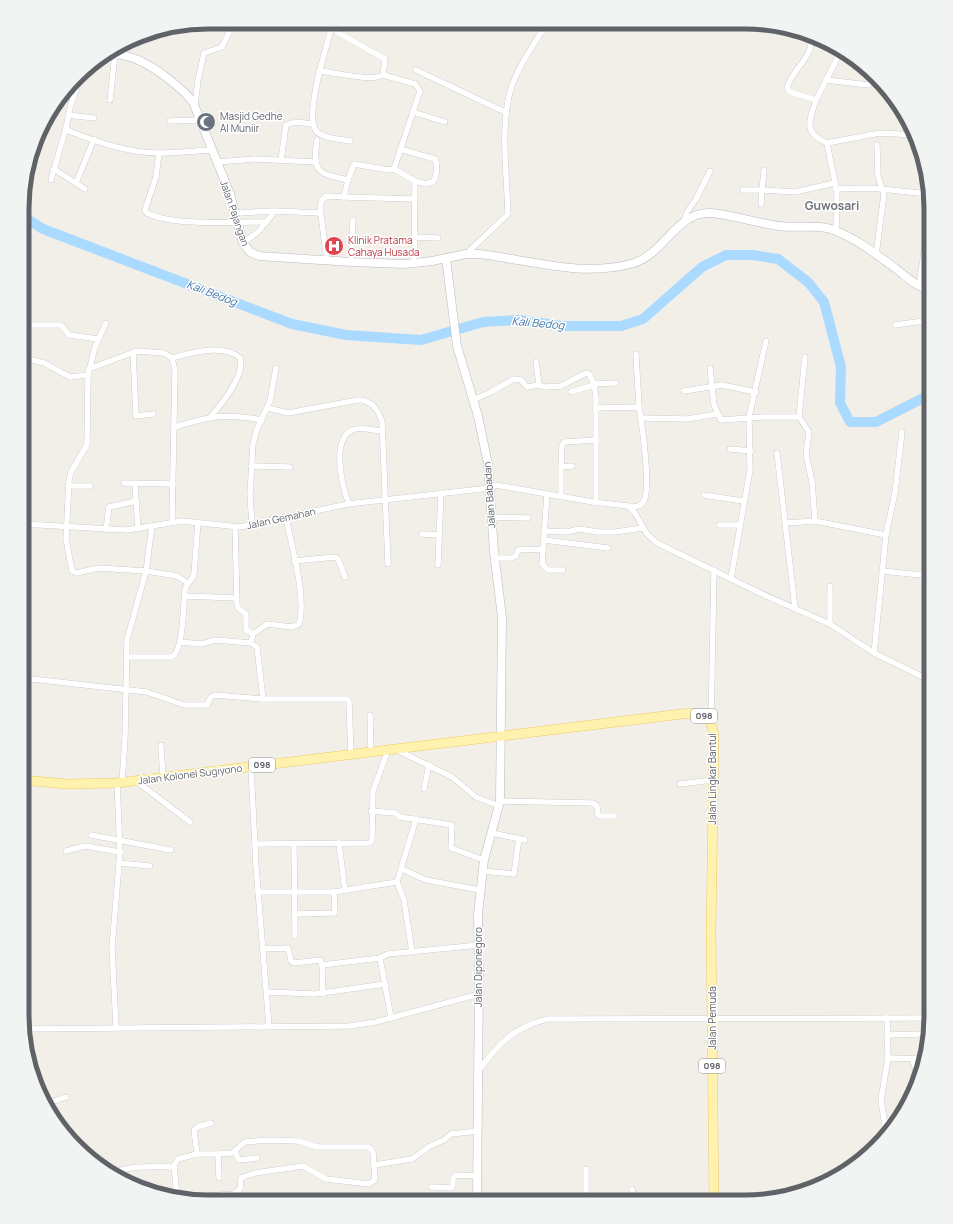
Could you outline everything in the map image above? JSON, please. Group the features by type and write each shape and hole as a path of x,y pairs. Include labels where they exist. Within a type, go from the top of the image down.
{"main road":[{"name":"Jalan Pajangan","path":"116,54 131,57 145,64 182,91 195,107 237,217 243,243 250,252 259,256 327,261 414,263 466,254 510,258 574,269 613,267 645,258 657,249 684,222"},
{"path":"684,222 695,215 712,213 740,217 779,226 836,230 924,287"},
{"name":"Jalan Babadan","path":"446,258 452,320 457,346 473,400 484,446 490,488 494,558 502,617 501,736"},
{"name":"098","path":"501,736 688,713 703,715"},
{"name":"Jalan Lingkar Bantul","path":"703,715 711,724 714,734 711,931"},
{"name":"Jalan Kolonel Sugiyono","path":"29,781 67,784 120,783 501,736"},
{"name":"Jalan Diponegoro","path":"477,1195 480,890 484,860 500,804 501,736"},
{"name":"Jalan Pemuda","path":"711,931 714,1195"}],"street":[{"path":"195,107 198,80 204,53 222,47 231,29"},
{"path":"331,29 319,71 313,124 319,134 325,137 350,140"},
{"path":"335,29 337,32 385,59 383,75"},
{"path":"466,254 508,214 504,139 507,113 514,79 543,29"},
{"path":"811,42 809,53 796,68 787,88 790,92 816,100"},
{"path":"110,100 113,56"},
{"path":"839,56 816,100 810,122 811,132 817,139 827,143 880,133 908,134"},
{"path":"416,70 507,113"},
{"path":"319,71 368,77 380,77 383,75 418,86 420,91 394,169"},
{"path":"826,80 869,85"},
{"path":"51,180 66,128 68,115 78,84"},
{"path":"413,112 445,122"},
{"path":"68,115 94,118"},
{"path":"170,121 201,120"},
{"path":"281,160 286,125 295,122 313,124"},
{"path":"66,128 94,139 125,148 158,153 211,150"},
{"path":"76,183 94,139"},
{"path":"317,140 315,157 320,170 328,177 348,180"},
{"path":"827,143 836,186 836,230"},
{"path":"876,255 883,190 880,187 878,176 877,145"},
{"path":"344,197 352,166 357,163 389,170 394,169 415,181 426,184 433,182 436,177 435,159 400,149"},
{"path":"158,153 156,177 145,210 147,213 182,220 237,217 274,211 320,213"},
{"path":"216,162 255,159 316,162"},
{"path":"54,169 85,189"},
{"path":"761,204 764,170"},
{"path":"684,222 687,212 696,199 710,171"},
{"path":"414,263 415,181"},
{"path":"743,190 795,192 836,186 924,194"},
{"path":"327,261 320,213 320,204 324,197 414,199"},
{"path":"243,243 254,236 272,215"},
{"path":"237,217 267,222"},
{"path":"351,262 353,220"},
{"path":"414,237 438,238"},
{"path":"920,286 924,257"},
{"path":"895,326 924,321"},
{"path":"106,323 98,339 89,372 87,445 71,472 68,486 66,539 73,572 98,568 146,571 177,576 188,583"},
{"path":"29,324 61,325 69,334 98,339"},
{"path":"731,578 743,501 750,470 751,451 749,417 756,392 766,341"},
{"path":"172,358 193,352 211,350 226,352 240,358 241,366 231,392 211,416"},
{"path":"134,352 136,416 138,417 153,414"},
{"path":"29,359 44,363 70,377 89,372 134,352 164,353 172,358 175,371 172,522"},
{"path":"636,354 639,407 646,480 644,501 641,504 630,507 643,528 658,543 760,593 830,624 874,653 924,678"},
{"path":"805,357 799,417 809,432 806,454 811,477 815,521"},
{"path":"536,362 539,385"},
{"path":"252,525 251,466 253,444 257,429 268,408 276,368"},
{"path":"710,368 717,414 723,420 749,417 799,417"},
{"path":"473,400 514,379 521,380 527,387 539,385 545,387 561,386 586,373 589,374 594,385 596,503"},
{"path":"570,392 594,385 616,383"},
{"path":"684,391 727,386 756,392"},
{"path":"268,408 288,413 352,400 364,400 373,405 378,412 383,431 382,466 388,564"},
{"path":"595,408 639,407"},
{"path":"641,418 687,419 717,414"},
{"path":"175,427 211,416 234,415 262,420"},
{"path":"250,418 257,429"},
{"path":"348,504 342,486 340,458 346,435 350,431 358,429 383,431"},
{"path":"874,653 886,535 895,492 902,432"},
{"path":"561,497 562,445 564,442 596,440"},
{"path":"730,449 751,451"},
{"path":"778,453 795,608"},
{"path":"251,466 290,467"},
{"path":"561,467 572,466"},
{"path":"124,483 173,484"},
{"path":"135,484 138,529"},
{"name":"Jalan Gemahan","path":"29,525 106,530 138,529 172,522 198,522 235,527 252,525 348,504 385,498 490,488 496,485 596,503 625,505 630,507"},
{"path":"68,486 90,486"},
{"path":"438,565 441,493"},
{"path":"547,494 542,563 548,570 563,570"},
{"path":"704,495 743,501"},
{"path":"106,530 108,511 110,507 136,501"},
{"path":"251,643 253,634 261,627 270,623 292,627 299,624 300,603 286,517"},
{"path":"491,517 528,518"},
{"path":"786,523 815,521 886,535"},
{"path":"126,657 172,657 176,653 180,642 185,596 188,583 194,577 198,522"},
{"path":"719,525 739,525"},
{"path":"116,1027 112,946 120,852 120,783 126,690 127,640 146,571 152,526"},
{"path":"235,527 236,598 239,609 246,614 246,630 253,634"},
{"path":"544,531 567,532 579,529 598,532 615,532 643,528"},
{"path":"422,534 439,535"},
{"path":"544,540 608,548"},
{"path":"494,558 514,558 518,550 543,549"},
{"path":"294,562 335,557 345,577"},
{"path":"711,724 714,570"},
{"path":"882,571 924,575"},
{"path":"830,586 830,624"},
{"path":"185,596 236,598"},
{"path":"180,642 201,644 216,640 251,643 257,647 263,699"},
{"path":"29,679 147,692 184,705 207,705 211,696 215,695 263,699 348,699 351,754"},
{"path":"703,715 712,703"},
{"path":"370,714 371,752"},
{"path":"161,745 163,778"},
{"path":"255,844 371,842 371,811 374,784 391,749 429,765 452,777 476,797 500,804 593,803 597,806 598,815 616,816"},
{"path":"424,789 429,765"},
{"path":"251,766 258,892 269,1026"},
{"path":"680,784 713,780"},
{"path":"136,781 190,822"},
{"path":"371,811 395,813 400,817 452,825 451,848 484,860"},
{"path":"412,952 404,900 398,882 416,819"},
{"path":"482,871 514,874 522,839 492,833"},
{"path":"91,835 171,850"},
{"path":"339,843 345,891"},
{"path":"294,844 296,893 295,936"},
{"path":"66,851 86,846 120,852"},
{"path":"119,864 150,866"},
{"path":"402,869 426,880 480,890"},
{"path":"258,892 334,892 398,882"},
{"path":"296,914 335,913 334,892"},
{"path":"322,965 380,958 386,954 479,945"},
{"path":"263,949 288,948 292,963 319,959 322,965 323,994"},
{"path":"380,958 391,1018"},
{"path":"267,992 307,995 323,994 385,984"},
{"path":"29,1029 350,1026 391,1018 478,994"},
{"path":"885,1127 880,1100 888,1058 887,1018"},
{"path":"478,1071 492,1052 508,1036 530,1024 547,1019 924,1018"},
{"path":"887,1035 923,1034"},
{"path":"888,1058 919,1059"},
{"path":"912,1058 916,1070"},
{"path":"51,1102 66,1097"},
{"path":"197,1154 194,1130 198,1127 212,1123"},
{"path":"374,1165 412,1159 430,1146 444,1140 451,1134 478,1131"},
{"path":"177,1192 175,1167 176,1159 197,1154 235,1152 245,1142 266,1140 298,1141 318,1147 368,1147 372,1150 374,1180 370,1184 350,1183 326,1179 303,1166 250,1174 241,1178 240,1189 233,1194 219,1195"},
{"path":"235,1152 239,1160 257,1158"},
{"path":"218,1154 219,1178"},
{"path":"118,1171 175,1167"},
{"path":"586,1169 586,1195"},
{"path":"431,1187 451,1188 453,1186 453,1178 456,1176 477,1176"},
{"path":"632,1189 633,1195"}],"waterway":[{"name":"Kali Bedog","path":"29,220 43,229 292,324 346,335 421,340 483,322 519,320 562,326 621,326 643,319 702,267 726,255 753,255 778,259 808,282 824,302 841,367 840,403 850,422 876,422 924,398"}],"place":[{"name":"Masjid Gedhe Al Muniir","path":"206,122"},
{"name":"Klinik Pratama Cahaya Husada","path":"334,246"}],"district":[{"name":"Guwosari","path":"832,206"}]}
